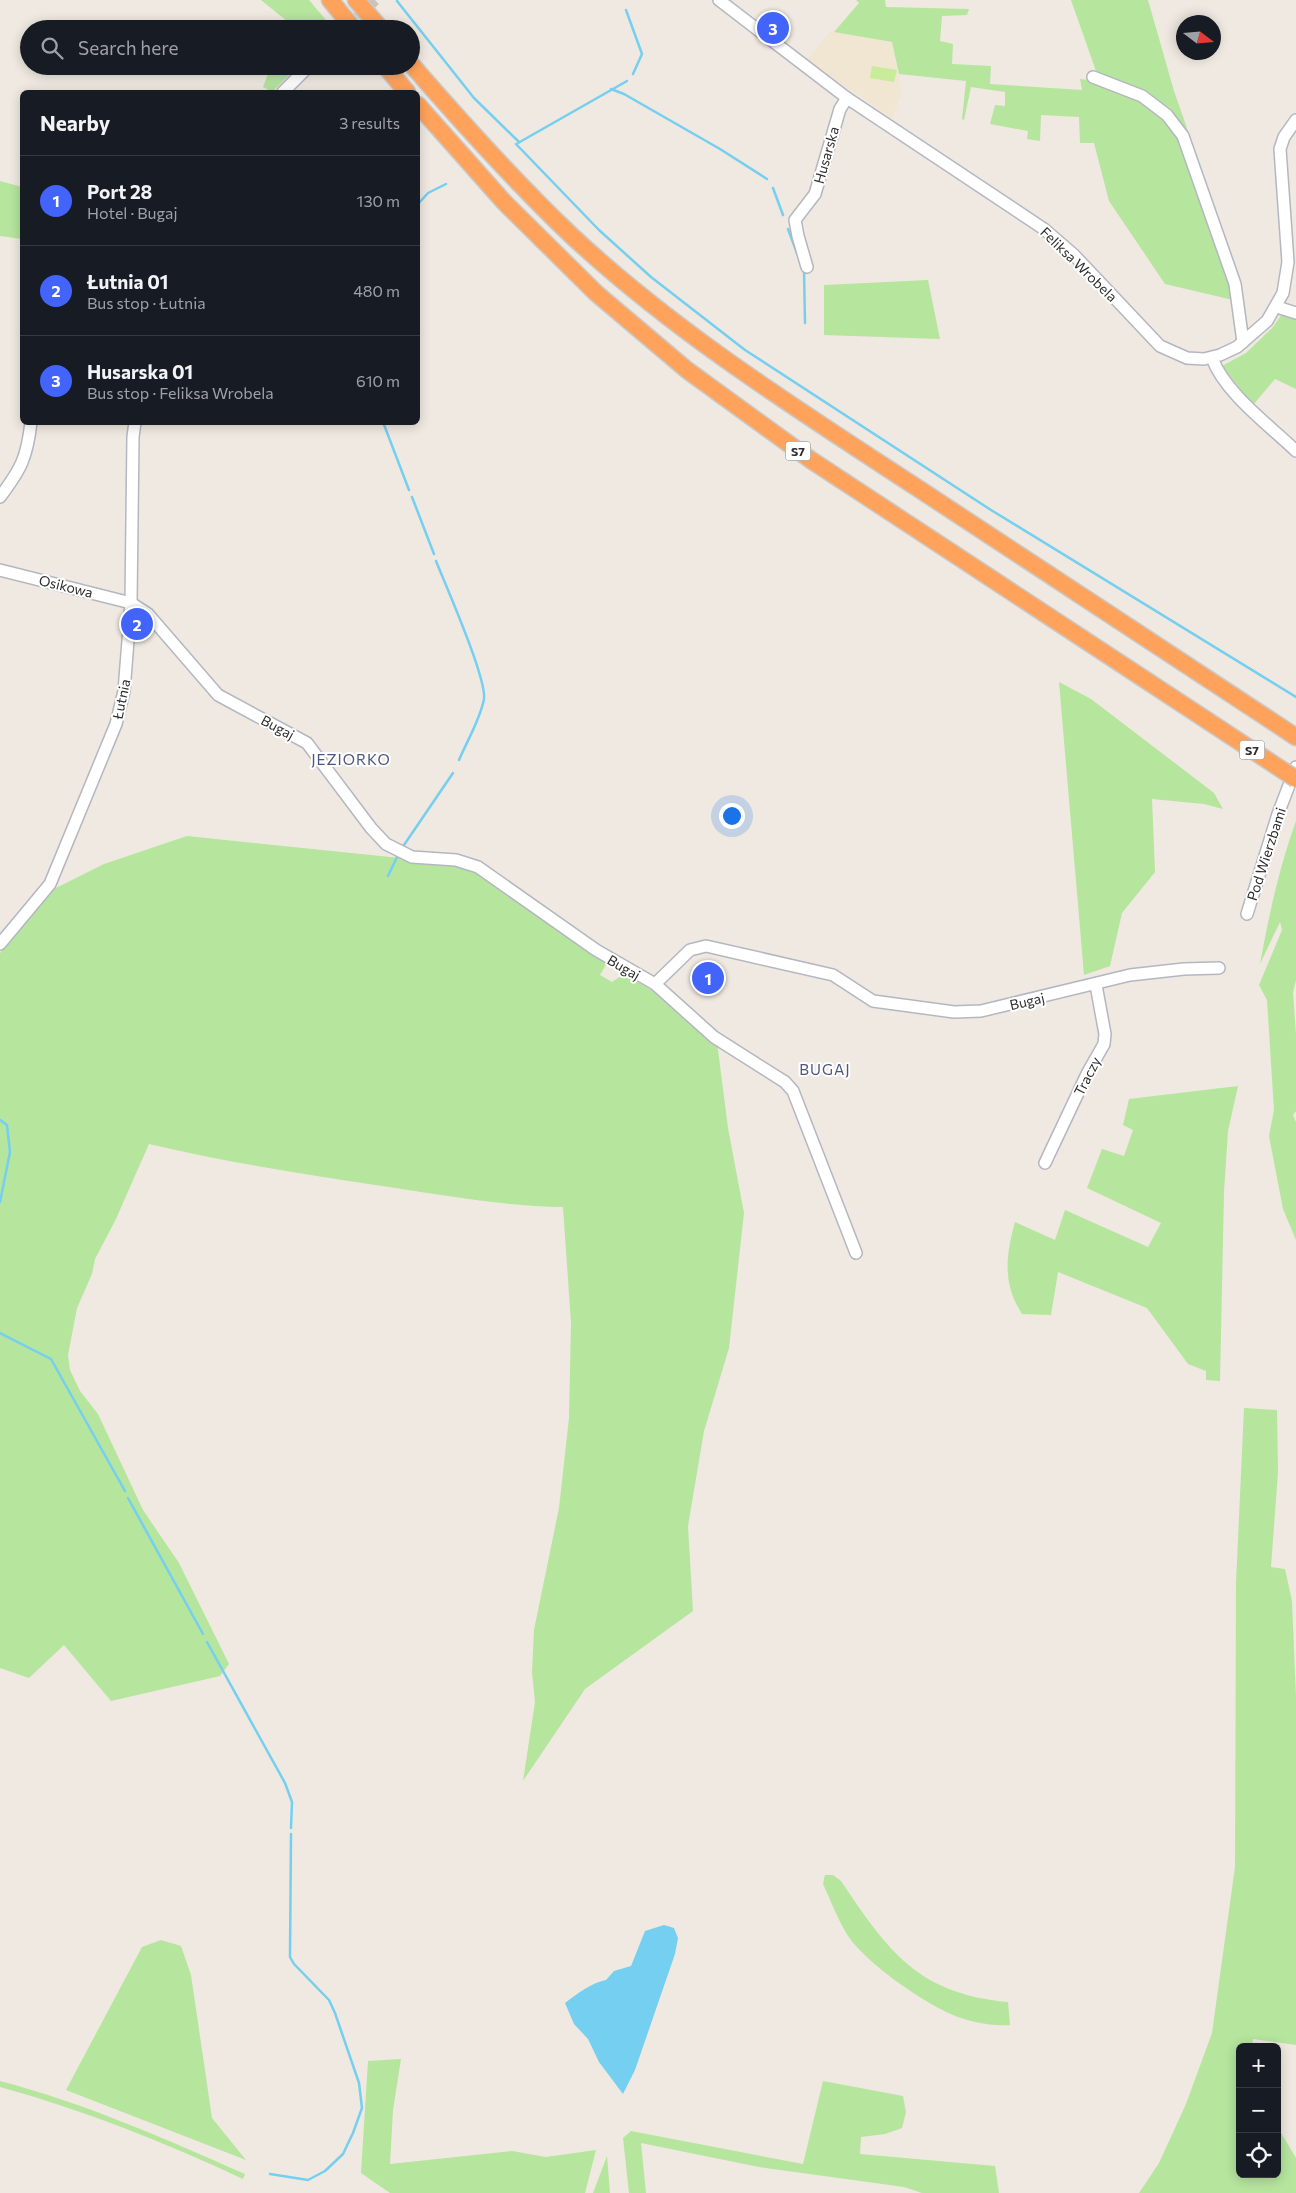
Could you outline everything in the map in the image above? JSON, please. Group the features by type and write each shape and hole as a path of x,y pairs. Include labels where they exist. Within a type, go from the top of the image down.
{"highway":[{"path":"330,0 347,20"},
{"path":"356,0 373,20"},
{"name":"S7","path":"420,74 501,166 572,236 701,342 829,430 1296,737"},
{"path":"393,75 405,90"},
{"name":"S7","path":"420,107 504,202 568,265 624,318 687,370 751,418 819,465 1296,779"}],"street":[{"name":"Feliksa Wrobela","path":"719,0 847,98 1044,229 1074,255 1160,346 1187,358 1212,358 1229,352 1267,321 1277,307 1283,293 1288,270 1280,149 1284,137 1296,120"},
{"path":"284,90 300,75"},
{"path":"1094,76 1142,96 1167,115 1183,136 1236,284 1243,342"},
{"name":"Husarska","path":"807,267 795,220 815,194 840,109 847,98"},
{"path":"1277,307 1296,313"},
{"path":"1212,358 1219,373 1247,405 1296,451"},
{"path":"0,497 19,472 24,461 30,425"},
{"name":"Łutnia","path":"0,944 50,884 116,724 124,691 131,603 132,437 134,425"},
{"name":"Osikowa","path":"0,570 131,603"},
{"name":"Bugaj","path":"131,603 148,614 218,695 306,743 386,844 412,856 456,860 478,867 596,950 655,984 690,950 706,946 833,975 873,1001 954,1012 981,1011 1096,985 1117,978 1155,972 1219,968"},
{"name":"Pod Wierzbami","path":"1247,914 1276,819 1296,767"},
{"path":"655,984 714,1037 774,1075 793,1091 856,1253"},
{"name":"Traczy","path":"1045,1163 1087,1074 1104,1044 1105,1034 1096,985"}],"shaded area":[{"path":"831,31 892,43 902,93 892,118 807,60"}],"green space":[{"path":"261,0 309,0 326,20 286,20"},
{"path":"856,0 885,0 886,7 969,9 967,15 942,16 940,41 953,44 952,64 991,66 990,84 1082,90 1080,79 1089,80 1147,102 1175,129 1227,269 1233,300 1165,284 1109,201 1094,143 1080,143 1079,117 1041,115 1040,141 1027,139 1028,131 990,124 995,105 1005,106 1005,92 971,87 964,120 962,119 966,81 899,74 892,42 834,32 859,3"},
{"path":"1071,0 1148,0 1174,91 1190,137 1167,111 1096,71"},
{"path":"872,66 897,70 894,82 870,78"},
{"path":"268,75 289,75 274,90 263,87"},
{"path":"0,181 20,186 20,239 0,236"},
{"path":"928,280 940,339 824,335 824,285"},
{"path":"1282,314 1296,316 1296,389 1275,379 1253,405 1222,366 1246,353 1273,327"},
{"path":"1059,682 1091,699 1214,793 1223,809 1204,804 1152,799 1155,872 1122,913 1110,966 1084,975"},
{"path":"1296,821 1296,980 1293,993 1296,1035 1296,1111 1293,1115 1296,1122 1296,1240 1283,1209 1269,1136 1274,1110 1267,1000 1259,985 1282,930 1280,922 1260,964 1284,856"},
{"path":"187,836 400,858 478,870 607,963 600,975 612,982 624,974 637,981 672,1005 717,1042 728,1128 744,1213 729,1348 704,1431 688,1526 693,1611 585,1689 523,1781 535,1702 532,1672 534,1630 559,1508 569,1418 571,1323 563,1207 497,1203 432,1194 269,1168 149,1144 115,1221 95,1259 92,1274 77,1308 68,1355 70,1370 80,1391 98,1414 143,1510 179,1563 229,1664 220,1676 111,1701 64,1645 29,1678 0,1668 0,953 52,890 104,864"},
{"path":"1238,1086 1228,1131 1224,1192 1220,1381 1206,1380 1206,1371 1188,1364 1147,1308 1058,1272 1051,1315 1022,1314 1011,1291 1008,1269 1009,1246 1015,1222 1055,1240 1065,1210 1148,1247 1161,1223 1087,1188 1102,1149 1124,1156 1133,1130 1123,1125 1129,1099"},
{"path":"1244,1408 1277,1410 1278,1472 1271,1567 1285,1569 1292,1601 1296,1698 1296,2045 1253,2039 1252,2043 1236,2043 1236,2178 1281,2178 1281,2133 1296,2158 1296,2193 1139,2193 1159,2163 1186,2104 1212,2033 1235,1867 1236,1583"},
{"path":"825,1875 833,1875 841,1881 874,1928 908,1965 928,1979 951,1990 1008,2002 1010,2025 984,2024 958,2017 930,2003 883,1971 848,1936 823,1884"},
{"path":"161,1940 181,1946 191,1975 212,2118 246,2160 66,2090 142,1947"},
{"path":"401,2059 393,2110 390,2164 512,2151 546,2157 596,2150 585,2193 390,2193 361,2173 368,2061"},
{"path":"0,2081 94,2111 245,2174 243,2179 184,2152 93,2116 0,2087"},
{"path":"823,2081 903,2096 906,2112 902,2128 885,2134 861,2137 860,2154 995,2166 999,2193 922,2193 904,2187 759,2167 641,2143 646,2193 629,2193 623,2138 631,2131 803,2164"},
{"path":"607,2156 610,2193 593,2193"}],"water":[{"path":"664,1925 674,1928 678,1938 675,1954 635,2070 623,2094 599,2062 588,2039 574,2024 565,2003 590,1986 606,1980 614,1971 631,1966 645,1931"}],"waterway":[{"path":"397,1 412,20"},
{"path":"626,10 642,54 633,74"},
{"path":"420,30 474,98 519,142"},
{"path":"518,143 627,81"},
{"path":"611,89 624,94 720,149 767,179"},
{"path":"516,144 599,230 651,277 745,350 991,510 1296,697"},
{"path":"420,202 428,193 446,184"},
{"path":"773,188 783,215"},
{"path":"788,229 797,253"},
{"path":"804,270 805,323"},
{"path":"384,425 409,490"},
{"path":"412,497 434,554"},
{"path":"436,561 473,653 483,688 484,699 480,715 459,760"},
{"path":"404,845 453,773"},
{"path":"388,876 397,857"},
{"path":"0,1120 7,1125 10,1152 0,1202"},
{"path":"0,1333 51,1359 125,1491"},
{"path":"128,1498 203,1634"},
{"path":"207,1642 285,1783 292,1802 291,1828"},
{"path":"270,2174 308,2180 325,2171 343,2154 362,2108 359,2083 329,2000 294,1964 290,1957 291,1834"}],"tunnel":[{"path":"355,20 375,0"}],"place":[{"name":"Husarska 01","path":"773,28"},
{"name":"Łutnia 01","path":"137,624"},
{"name":"Port 28","path":"708,978"}],"district":[{"name":"JEZIORKO","path":"351,759"},
{"name":"BUGAJ","path":"825,1069"}]}
